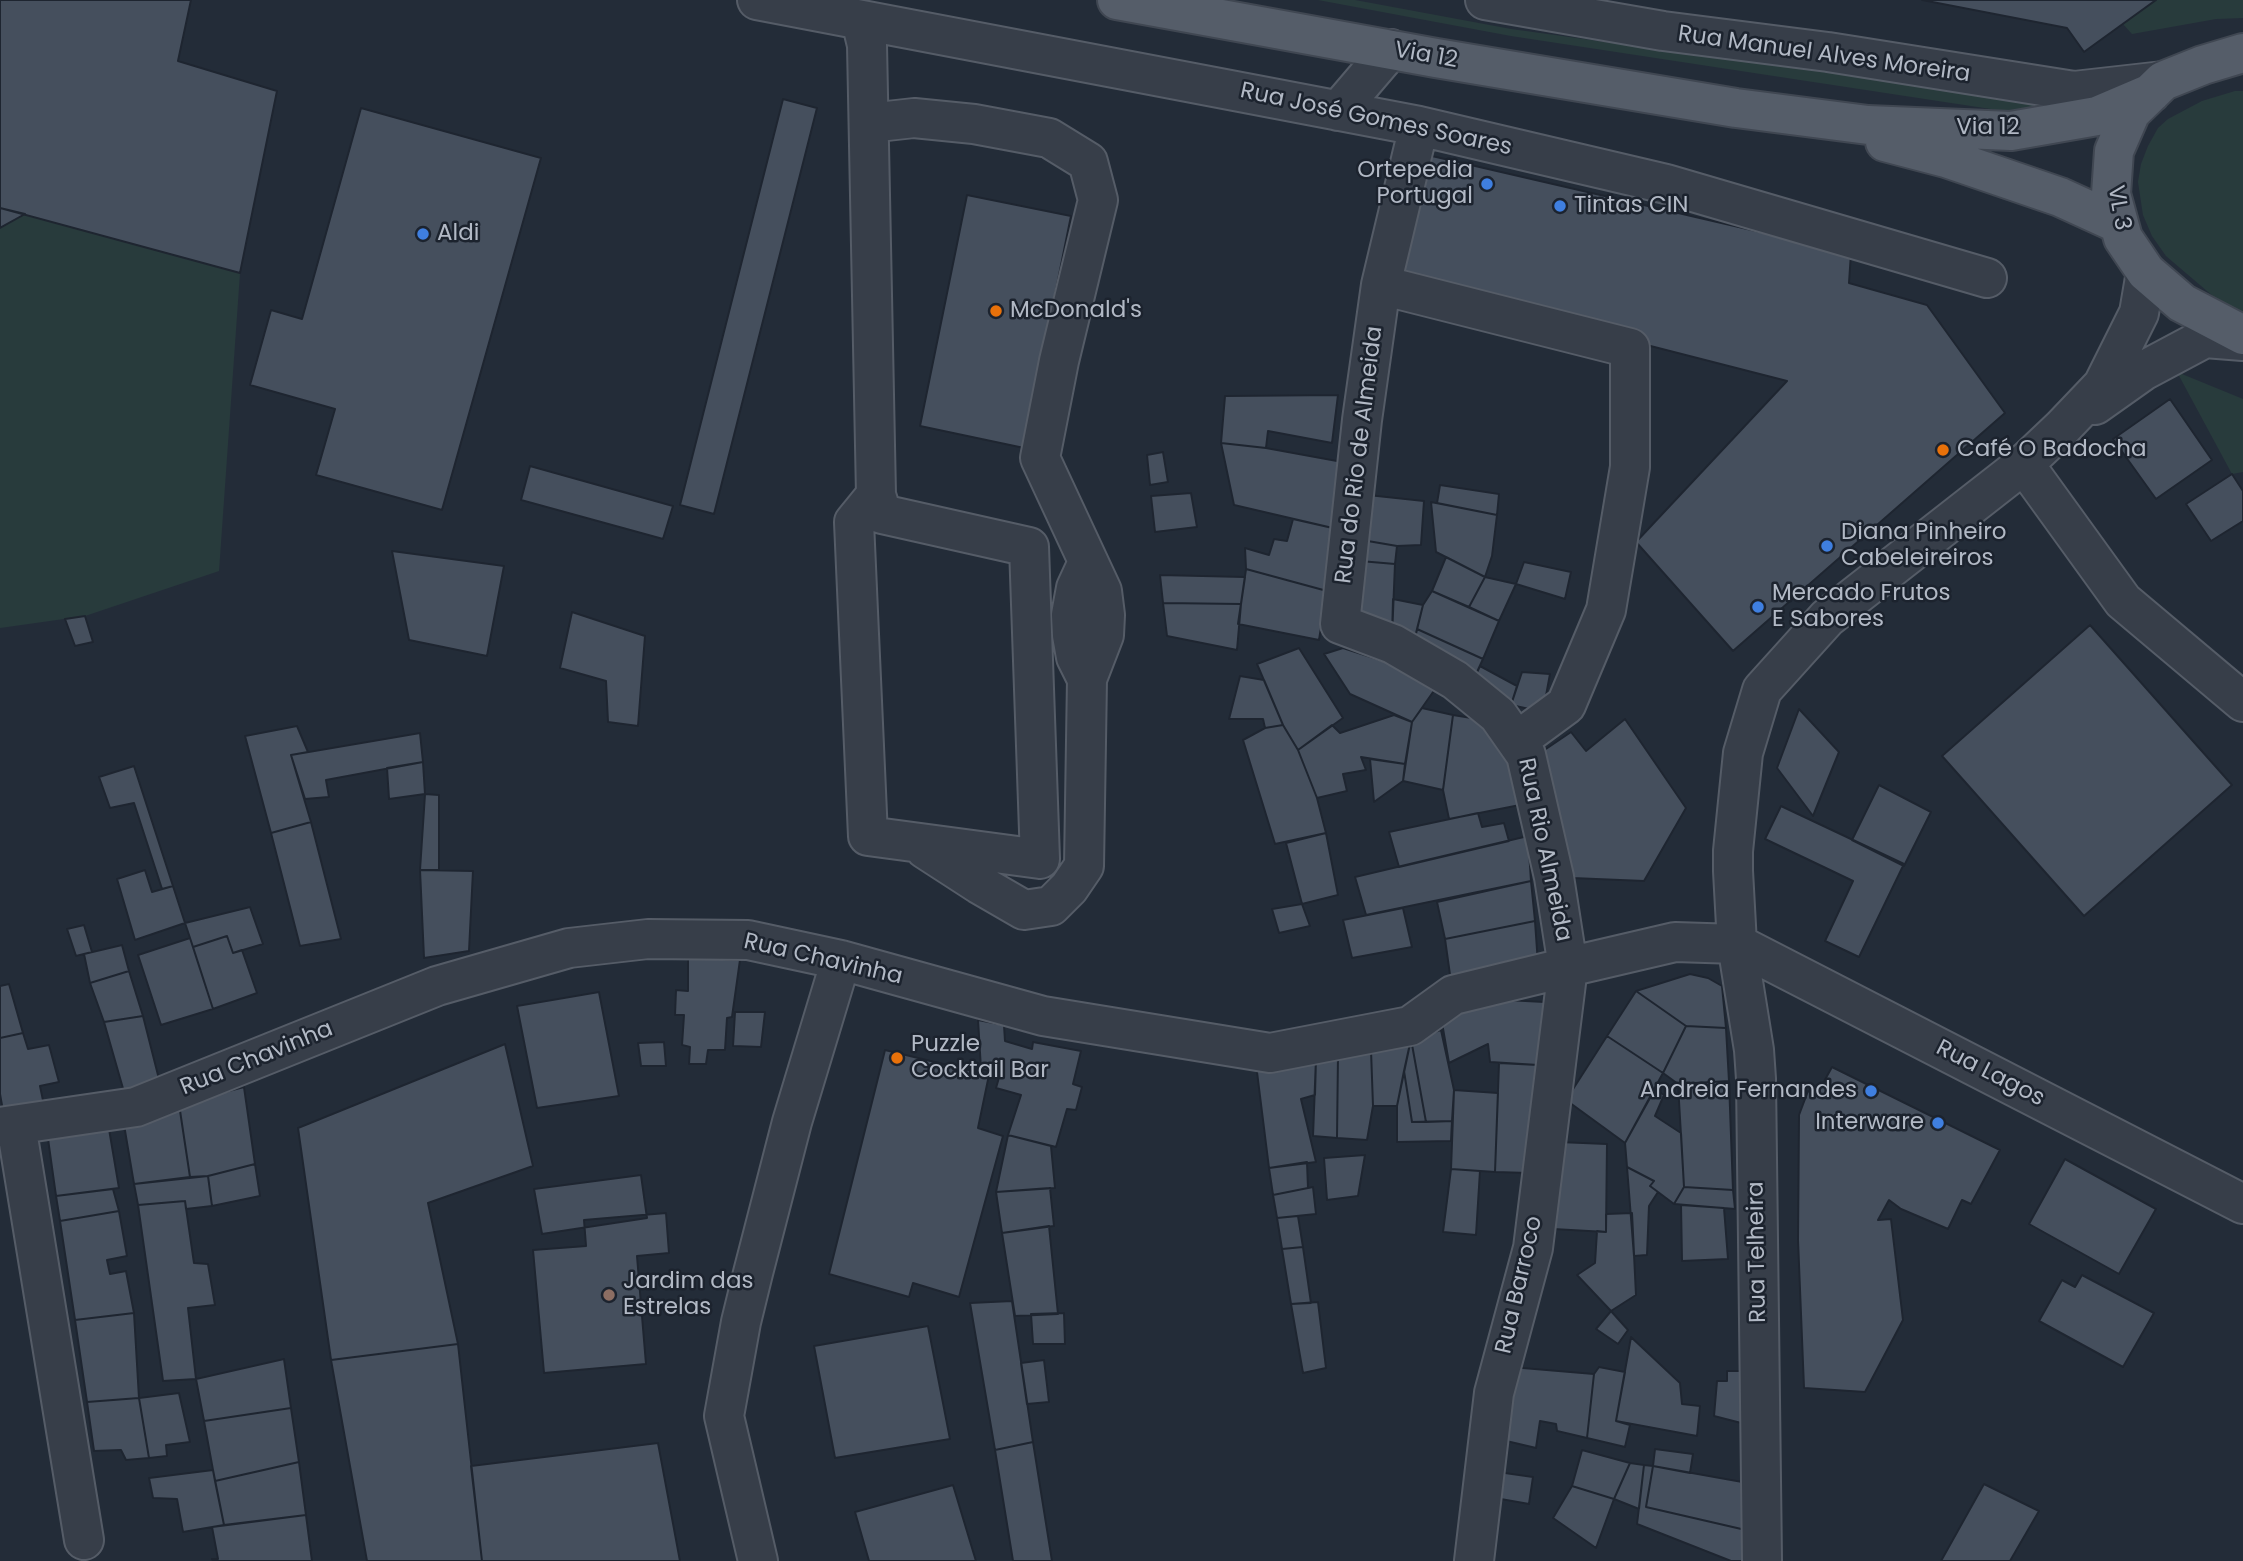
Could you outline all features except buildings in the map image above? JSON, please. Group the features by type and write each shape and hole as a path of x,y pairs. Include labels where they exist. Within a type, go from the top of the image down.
{"main road":[{"name":"Via 12","path":"1116,0 1736,108 1868,125 2011,131 2097,116 2157,88"},
{"name":"VL 3","path":"2243,53 2203,65 2157,88 2131,112 2114,152 2111,194 2123,238 2146,272 2182,303 2243,335"},
{"name":"Via 12","path":"1736,108 1946,158 2060,197 2119,224"}],"street":[{"name":"Rua José Gomes Soares","path":"757,0 1419,126 1666,184 1987,278"},
{"name":"Rua Manuel Alves Moreira","path":"1492,1 1663,31 1828,52 2064,90 2157,88"},
{"path":"861,20 867,45 876,495 882,514 1028,547 1040,859 868,836 854,522 876,495"},
{"path":"1338,111 1391,49"},
{"path":"869,123 915,118 974,124 1049,138 1088,162 1098,200 1059,361 1040,457 1102,591 1105,615 1104,635 1087,679 1084,866 1069,888 1051,906 1024,910 916,843"},
{"name":"Rua do Rio de Almeida","path":"1340,624 1362,420 1381,285 1419,126"},
{"path":"2062,428 2103,385 2139,313 2146,272"},
{"path":"1381,285 1630,348 1630,467 1606,610 1566,705 1517,741"},
{"path":"2062,428 2143,371 2205,338 2243,341"},
{"name":"Rua Telheira","path":"1762,1561 1756,1079 1737,944 1733,851 1742,753 1762,690 1827,618 2024,464 2062,428"},
{"path":"2024,464 2123,601 2243,702"},
{"name":"Rua Rio Almeida","path":"1340,624 1394,644 1455,681 1498,715 1517,741 1530,768 1554,877 1568,967"},
{"name":"Rua Chavinha","path":"8,1126 136,1107 437,986 569,948 648,939 748,940 841,960 1043,1016 1270,1053 1410,1026 1453,995 1675,942 1737,944"},
{"name":"Rua Lagos","path":"1737,944 2243,1204"},
{"path":"758,1561 724,1416 741,1322 766,1222 792,1122 841,960"},
{"name":"Rua Barroco","path":"1474,1561 1494,1393 1534,1248 1568,967"},
{"path":"8,1126 84,1540"}],"shaded area":[{"path":"1318,0 1355,0 1511,29 2043,102 2052,106 2017,113 1511,36"},
{"path":"2156,0 2243,0 2243,18 2216,19 2132,34 2123,24"},
{"path":"2243,91 2243,313 2214,297 2166,256 2152,236 2143,215 2138,182 2141,164 2158,128 2168,119 2202,101"},
{"path":"25,214 240,273 219,571 85,616 0,628 0,228"},
{"path":"2177,372 2243,399 2243,472 2232,474"}],"place":[{"name":"Ortepedia Portugal","path":"1487,184"},
{"name":"Tintas CIN","path":"1560,206"},
{"name":"Aldi","path":"423,234"},
{"name":"McDonald's","path":"996,311"},
{"name":"Café O Badocha","path":"1943,450"},
{"name":"Diana Pinheiro Cabeleireiros","path":"1827,546"},
{"name":"Mercado Frutos E Sabores","path":"1758,607"},
{"name":"Puzzle Cocktail Bar","path":"897,1058"},
{"name":"Andreia Fernandes","path":"1871,1091"},
{"name":"Interware","path":"1938,1123"},
{"name":"Jardim das Estrelas","path":"609,1295"}]}
